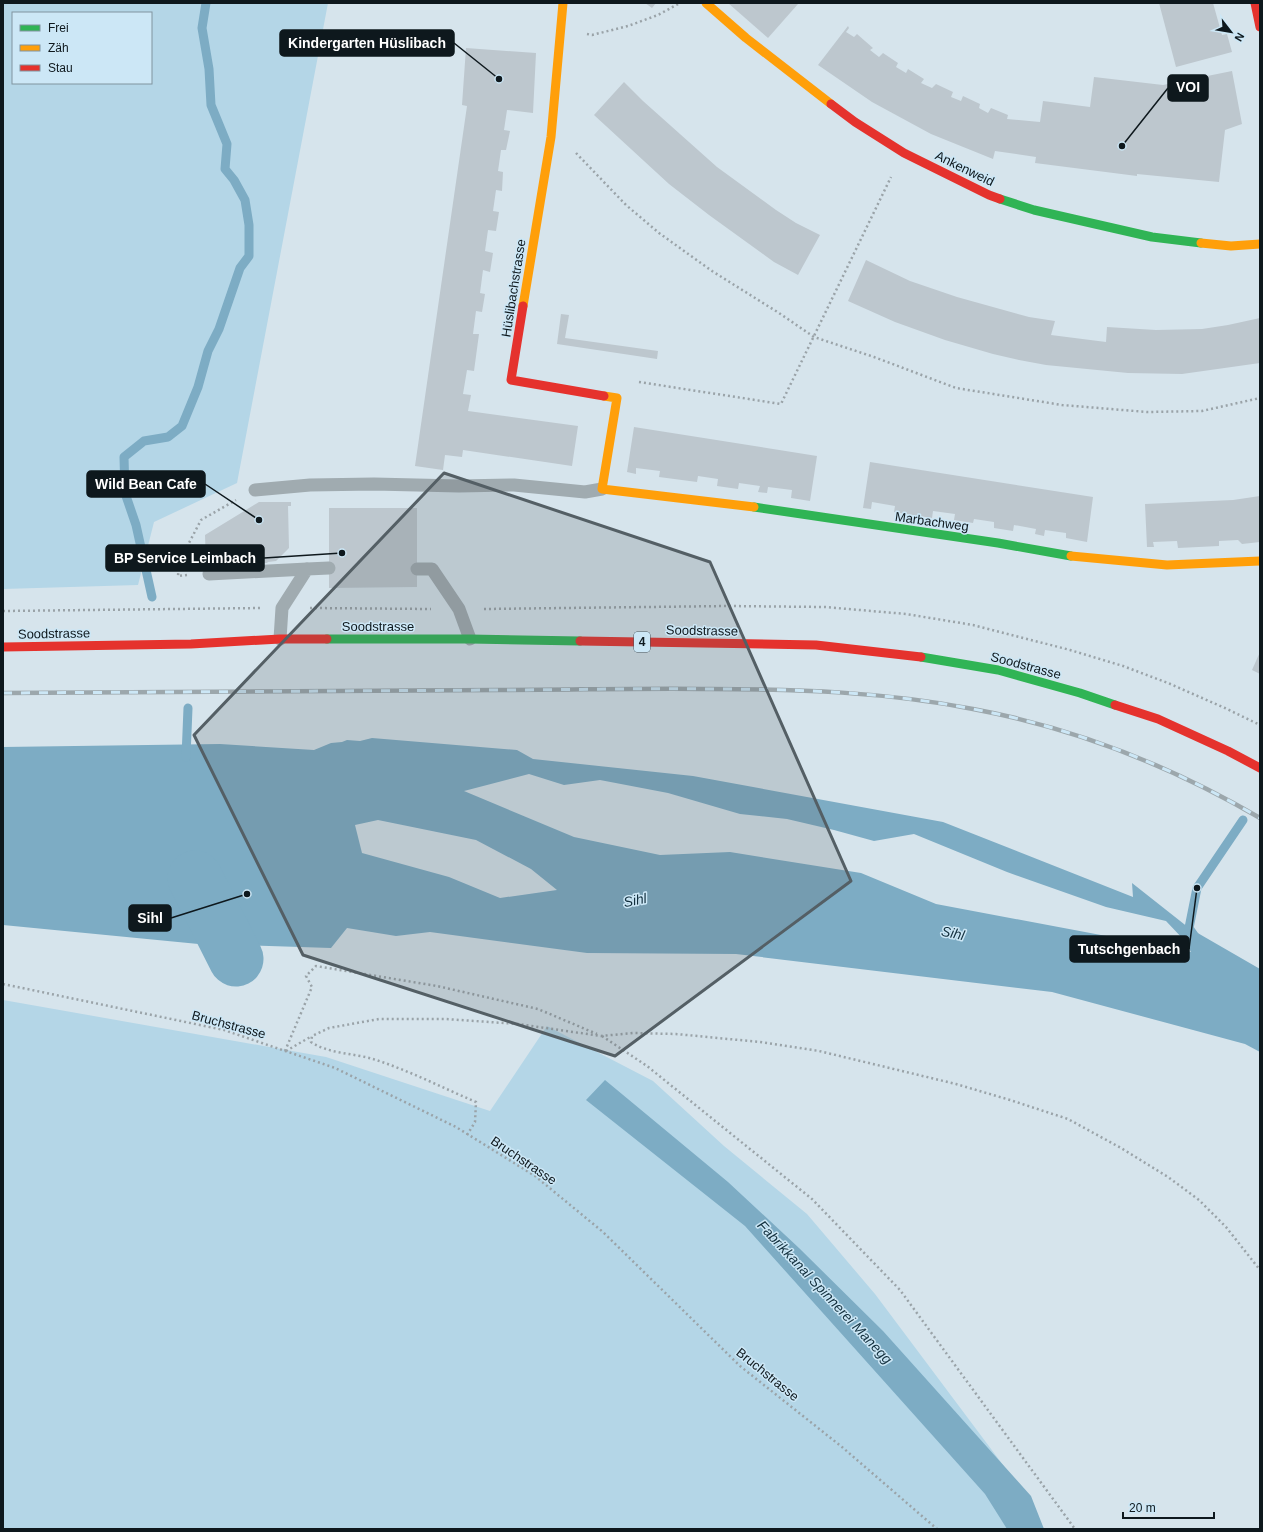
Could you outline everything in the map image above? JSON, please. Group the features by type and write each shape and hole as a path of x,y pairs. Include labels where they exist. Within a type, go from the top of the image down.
{"street":[{"name":"Hüslibachstrasse","path":"563,3 551,137 511,380 617,398 602,489"},
{"name":"Ankenweid","path":"706,3 746,38 855,122 904,153 989,195 1034,210 1152,237 1231,246 1260,244"},
{"path":"1255,3 1260,27"},
{"name":"Marbachweg","path":"602,489 752,507 998,543 1084,558 1167,565 1260,561"},
{"name":"Soodstrasse","path":"3,646 191,644 280,639 470,638 816,645 910,655 998,670 1080,693 1158,719 1228,751 1260,768"}],"lane":[{"path":"255,490 310,485 374,484 459,486 514,485 585,492 602,489"},
{"path":"209,574 329,568"},
{"path":"280,639 282,608 307,569"},
{"path":"417,569 432,569 459,609 470,638"}],"path":[{"path":"592,35 628,26 658,15 680,3"},
{"path":"572,150 626,205 659,233 712,271 779,312 814,337 874,357 956,388 1062,405 1147,412 1202,411 1260,398"},
{"path":"634,382 781,404 894,171"},
{"path":"178,576 179,562 201,520 255,490"},
{"path":"285,1051 312,987 306,976 316,966 437,986 538,1009 601,1036 647,1066 812,1199 900,1290 1075,1529"},
{"name":"Bruchstrasse","path":"3,984 224,1030 335,1068 456,1127 535,1176 603,1232 740,1366 842,1446 937,1529"},
{"path":"285,1051 329,1028 379,1019 446,1019 518,1024 601,1036 633,1033 676,1034 760,1042 819,1051 956,1084 1068,1119 1121,1148 1168,1177 1199,1200 1226,1227 1260,1270"},
{"path":"312,1036 311,1042 319,1048 374,1059 476,1102 475,1122 467,1134"}],"highlighted area":[{"path":"444,473 710,562 851,881 615,1056 303,955 194,735"}],"shaded area":[{"path":"3,3 328,3 237,483 154,522 138,585 3,589"},
{"path":"3,1000 326,1057 490,1111 547,1026 653,1081 724,1146 807,1214 875,1294 1030,1501 1044,1529 3,1529"}],"water":[{"name":"Sihl","path":"372,738 517,750 533,759 693,776 943,822 1133,897 1132,883 1189,928 1260,969 1260,1052 1245,1044 1052,992 736,954 587,953 430,932 396,936 347,928 331,948 242,945 219,946 3,925 3,747 220,744 314,750 331,743 347,740 360,741","holes":["529,774 564,785 600,780 668,793 740,814 787,819 874,841 914,834 1007,872 1106,907 1166,921 1184,940 1191,952 936,904 861,873 730,852 660,855 574,837 464,791","378,820 476,840 531,869 557,890 500,898 449,877 362,853 355,825"]},
{"path":"605,1080 728,1182 799,1248 883,1331 1031,1496 1044,1529 1007,1529 985,1494 745,1226 586,1100"}],"building":[{"path":"645,3 656,3 652,8"},
{"path":"728,3 797,3 798,4 768,38"},
{"path":"1159,3 1213,3 1222,35 1227,34 1232,52 1176,67"},
{"path":"848,26 849,28 846,32 854,37 857,34 873,48 870,50 879,57 883,53 898,63 896,67 906,73 908,69 924,79 921,83 932,88 936,84 953,92 951,97 961,101 963,96 980,104 979,108 988,113 991,108 1008,115 1007,119 1040,122 1043,101 1090,107 1094,77 1163,85 1232,71 1242,124 1225,130 1219,182 1137,174 1137,176 1035,163 1036,157 995,151 993,159 931,134 872,102 818,65"},
{"path":"466,48 536,53 533,113 507,110 504,130 510,131 506,150 501,150 498,171 503,172 502,191 496,190 493,211 499,212 496,231 488,230 485,251 493,253 490,272 483,270 480,293 485,294 482,312 476,311 473,334 479,334 474,371 467,370 463,394 471,395 468,411 578,426 572,466 463,450 462,457 445,455 443,470 415,466 467,106 462,105"},
{"path":"624,82 643,101 717,167 776,210 796,223 820,235 798,275 774,262 669,184 594,115"},
{"path":"866,260 910,281 957,297 1029,317 1055,321 1051,335 1106,342 1107,327 1156,330 1202,329 1260,318 1260,363 1182,374 1128,373 1046,365 993,354 945,340 895,322 848,301"},
{"path":"561,314 569,315 565,338 658,351 657,359 557,344"},
{"path":"634,427 817,456 810,501 791,498 792,490 768,487 767,493 758,492 760,486 739,483 738,489 717,486 718,479 698,476 697,482 659,477 660,471 636,468 636,474 627,472"},
{"path":"870,462 1093,497 1087,542 1066,538 1066,533 1045,530 1044,536 1035,534 1036,529 1014,525 1013,531 994,528 994,522 974,519 973,523 954,520 955,514 933,511 932,518 894,512 895,506 872,502 871,509 863,508"},
{"path":"1260,496 1260,542 1242,544 1238,540 1219,541 1219,546 1178,548 1177,541 1153,542 1154,547 1147,547 1145,504 1233,500"},
{"path":"259,502 291,502 291,506 288,506 289,548 276,561 267,563 206,564 205,535"},
{"path":"329,508 417,508 417,587 329,588"},
{"path":"1260,652 1260,674 1252,670"}],"waterway":[{"path":"152,597 136,525 125,493 124,457 144,441 168,437 182,426 198,387 208,351 219,329 240,268 249,256 249,225 245,200 234,180 225,169 227,144 211,105 209,69 202,28 206,3"},
{"path":"186,757 188,708"},
{"path":"1196,938 1189,928 1197,888 1243,820"},
{"name":"Fabrikkanal Spinnerei Manegg","path":"195,878 236,959"}],"railway":[{"path":"3,693 743,689 875,695 940,703 973,709 1011,717 1085,738 1157,766 1226,799 1260,818"}],"traffic: fast":[{"path":"1000,199 1034,210 1152,237 1201,243"},
{"path":"754,507 998,543 1071,556"},
{"path":"327,639 580,641"},
{"path":"921,657 998,670 1080,693 1115,705"}],"traffic: slow":[{"path":"523,306 551,137 563,3"},
{"path":"706,3 746,38 831,104"},
{"path":"1201,243 1231,246 1260,244"},
{"path":"604,396 617,398 602,489 754,507"},
{"path":"1071,556 1167,565 1260,561"}],"traffic: jam":[{"path":"1255,3 1260,27"},
{"path":"831,104 855,122 904,153 1000,199"},
{"path":"523,306 511,380 604,396"},
{"path":"3,647 191,644 280,639 327,639"},
{"path":"580,641 816,645 921,657"},
{"path":"1115,705 1158,719 1228,751 1260,768"}],"place":[{"name":"Kindergarten Hüslibach","path":"499,79"},
{"name":"VOI","path":"1122,146"},
{"name":"Wild Bean Cafe","path":"259,520"},
{"name":"BP Service Leimbach","path":"342,553"},
{"name":"Tutschgenbach","path":"1197,888"},
{"name":"Sihl","path":"247,894"}]}
